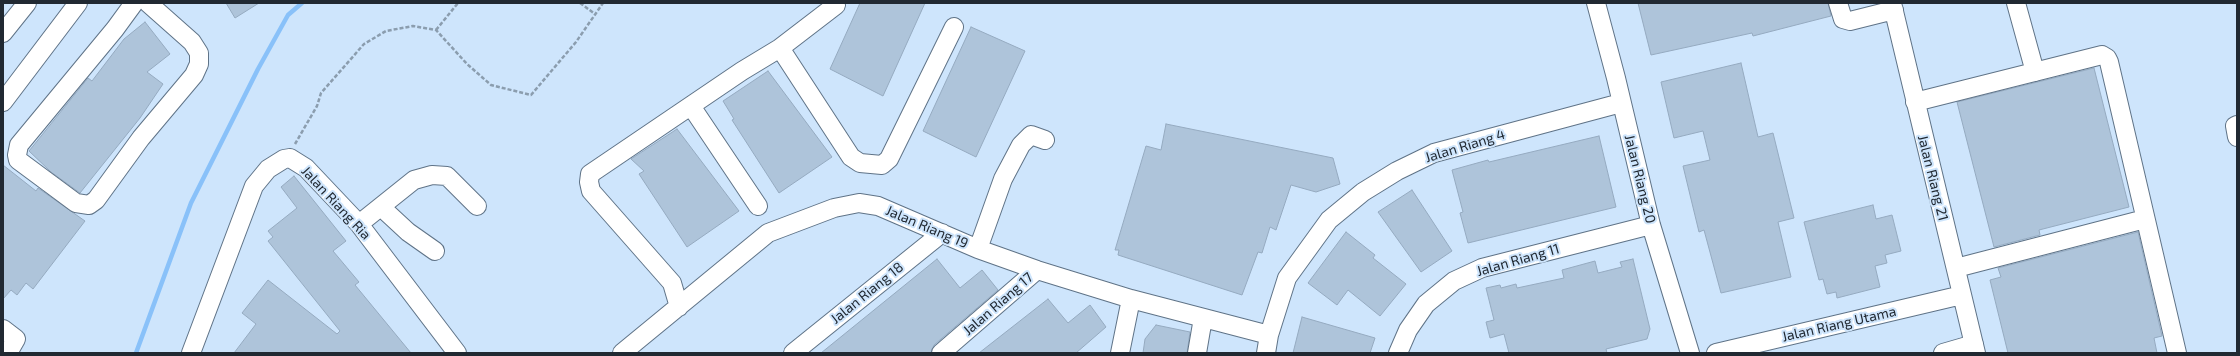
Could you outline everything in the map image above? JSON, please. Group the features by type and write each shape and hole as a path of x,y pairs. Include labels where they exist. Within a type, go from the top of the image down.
{"street":[{"path":"3,32 27,3"},
{"path":"3,102 78,3"},
{"path":"134,3 115,29 19,145 17,155 18,160 76,203 89,205 96,200 141,138 194,76 199,64 199,53 192,42 148,3"},
{"name":"Jalan Riang 20","path":"1596,3 1651,225 1690,353"},
{"path":"1838,3 1843,19 1850,22 1893,7"},
{"path":"2016,3 2035,72"},
{"path":"679,307 672,283 591,191 589,182 590,174 780,48 836,5"},
{"name":"Jalan Riang 21","path":"1893,7 1914,102 1975,349"},
{"path":"780,48 851,158 860,163 882,165 889,159 954,27"},
{"path":"1914,102 2102,55 2107,58 2110,62 2177,353"},
{"name":"Jalan Riang 4","path":"1266,353 1269,335 1287,278 1329,220 1363,192 1397,171 1434,153 1621,103"},
{"path":"691,106 758,206"},
{"path":"2237,125 2235,126 2237,137"},
{"path":"978,249 1003,179 1021,145 1031,135 1045,140"},
{"name":"Jalan Riang Ria","path":"191,353 254,186 268,169 284,159 290,158 306,168 359,224 457,353"},
{"path":"359,224 414,180 432,175 447,176 477,206"},
{"name":"Jalan Riang 19","path":"622,353 768,232 847,204 859,203 878,206 978,249 1037,270 1131,299 1269,335"},
{"path":"381,207 408,232 435,251"},
{"path":"1956,268 2145,219"},
{"name":"Jalan Riang 11","path":"1398,353 1408,330 1426,304 1454,281 1482,268 1651,225"},
{"name":"Jalan Riang 18","path":"793,353 942,233"},
{"name":"Jalan Riang 17","path":"941,353 1037,270"},
{"path":"672,283 696,288 714,277"},
{"name":"Jalan Riang Utama","path":"1716,353 1962,295"},
{"path":"1120,353 1131,299"},
{"path":"1197,353 1203,318"},
{"path":"1943,353 1975,349"}],"path":[{"path":"436,30 458,3"},
{"path":"580,3 595,14"},
{"path":"284,159 305,130 318,106 321,93 364,44 380,34 413,26 436,30 467,64 491,85 531,95 576,42 603,3"}],"building":[{"path":"226,3 259,3 235,18"},
{"path":"860,3 925,3 883,96 830,69"},
{"path":"1638,3 1828,3 1831,16 1753,36 1752,33 1651,55"},
{"path":"145,22 170,54 147,72 163,84 140,118 80,193 51,172 29,151 88,78 92,81 124,39"},
{"path":"971,27 1025,51 976,157 923,131"},
{"path":"1741,63 1758,137 1773,133 1794,218 1778,222 1791,277 1721,293 1704,230 1699,232 1683,166 1710,160 1703,131 1674,138 1661,82"},
{"path":"2094,68 2129,207 2039,230 2040,235 1994,247 1957,102"},
{"path":"768,71 832,157 779,193 732,120 734,119 723,101"},
{"path":"1166,124 1333,158 1340,184 1316,192 1291,185 1276,230 1270,227 1262,253 1258,252 1242,295 1118,255 1119,250 1115,250 1146,146 1161,150"},
{"path":"677,129 739,211 687,247 639,174 644,171 631,159"},
{"path":"1599,136 1616,207 1468,243 1460,213 1463,212 1452,170 1488,160 1489,162"},
{"path":"3,165 36,191 38,188 85,221 33,289 26,283 17,295 11,290 3,299"},
{"path":"294,176 346,241 333,251 359,282 355,285 411,353 234,353 256,324 242,313 268,280 337,334 340,331 268,241 273,237 268,231 297,208 281,187"},
{"path":"1412,190 1452,251 1421,272 1378,212"},
{"path":"1873,205 1876,219 1892,215 1901,251 1885,255 1887,263 1875,266 1880,287 1837,298 1836,292 1827,294 1823,279 1819,280 1804,222"},
{"path":"1346,232 1375,255 1373,258 1406,284 1380,316 1348,290 1337,305 1308,283"},
{"path":"2138,232 2162,336 2154,338 2157,353 2008,353 1990,280 2001,277 1998,268"},
{"path":"937,259 960,288 982,270 998,290 934,345 931,353 821,353"},
{"path":"1633,259 1650,329 1647,339 1606,349 1607,353 1509,353 1504,334 1490,338 1486,322 1494,320 1486,288 1500,285 1501,288 1516,284 1517,288 1564,278 1562,270 1595,261 1598,273 1622,267 1620,262"},
{"path":"1048,299 1068,323 1090,305 1106,327 1076,353 979,353"},
{"path":"1302,317 1375,338 1370,353 1293,353"},
{"path":"1156,325 1190,332 1187,353 1143,353 1145,339"}],"waterway":[{"path":"136,353 191,203 258,69 288,15 302,3"}]}
